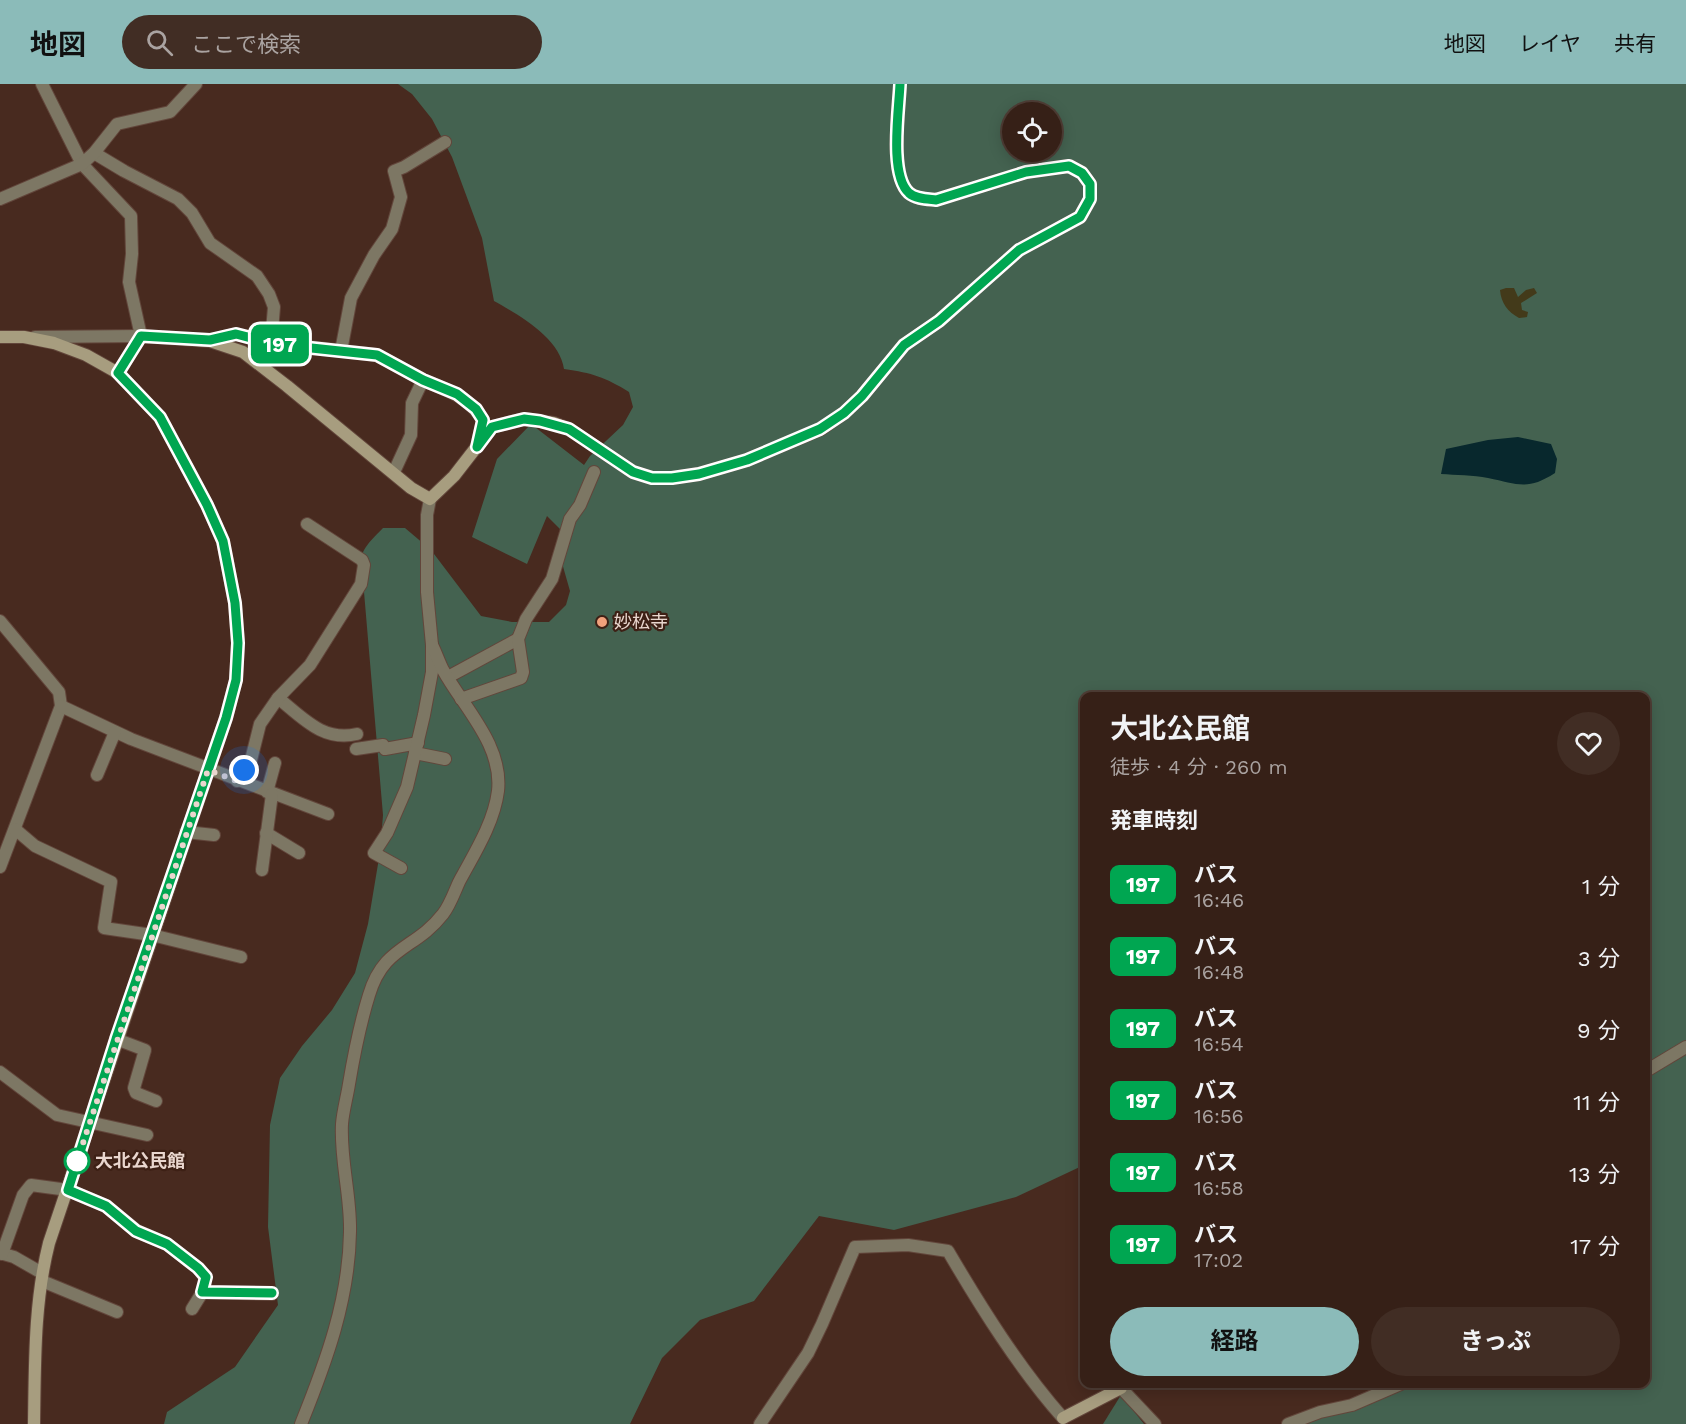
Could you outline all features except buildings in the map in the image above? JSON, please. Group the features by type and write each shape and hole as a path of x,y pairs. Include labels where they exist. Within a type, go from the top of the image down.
{"street":[{"path":"42,84 82,164 131,216 132,254 129,282 141,336 118,373"},
{"path":"0,199 82,164 117,124 170,112 196,84"},
{"path":"401,868 374,853 387,833 407,787 432,672 427,592 427,515 430,499 454,476 492,427 524,419 554,423 569,429 633,472 652,478 699,474 747,460 820,429 844,413 862,396 904,345 939,321 1019,250 1080,217 1090,199 1090,184 1082,173 1069,166 1026,172 936,200 922,199 910,194 904,186 897,160 900,84"},
{"path":"341,351 351,298 392,229 401,197 394,171 405,167 445,142"},
{"path":"94,153 178,199 192,213 210,243 257,276 274,306 271,343"},
{"path":"0,337 141,336 210,340 236,334 271,343 377,355 423,380 457,394 476,409 483,420 477,447"},
{"path":"24,337 54,343 86,355 118,373 160,417 207,505 223,541 235,603 238,643 236,680 226,718 116,1039 50,1242 42,1277 35,1337 34,1424"},
{"path":"210,340 243,352 411,488 430,499"},
{"path":"394,472 411,435 412,403 423,380"},
{"path":"461,699 521,678 523,672 518,639 526,620 552,579 570,519 580,505 594,472"},
{"path":"237,781 251,760 260,724 278,698 310,665 360,584 363,573 362,560 307,524"},
{"path":"0,621 59,692 61,706 0,867"},
{"path":"448,677 518,639"},
{"path":"301,1424 328,1356 342,1305 350,1232 342,1123 356,1046 374,978 388,958 403,946 420,938 444,914 494,810 498,790 498,773 491,746 448,677 432,645"},
{"path":"278,698 326,734 336,737 357,734"},
{"path":"61,706 115,732 208,770 328,814"},
{"path":"97,775 115,732"},
{"path":"356,749 383,745 385,749 417,748 445,759"},
{"path":"261,870 269,793 275,763"},
{"path":"15,828 35,846 111,882 104,928 152,935 242,957"},
{"path":"186,832 214,835"},
{"path":"266,833 299,853"},
{"path":"116,1039 145,1050 134,1088 136,1093 156,1101"},
{"path":"1650,1069 1686,1047"},
{"path":"0,1072 57,1115 147,1135"},
{"path":"117,1312 42,1277 14,1257 1,1253 23,1195 31,1185 68,1190 106,1206 136,1231 167,1244 206,1277 202,1292 192,1309"},
{"path":"760,1424 808,1353 855,1247 908,1245 948,1251 971,1290 1037,1386 1063,1418 1118,1388"},
{"path":"202,1292 272,1293"},
{"path":"1126,1388 1155,1424"},
{"path":"1288,1424 1320,1412 1352,1405 1391,1388"}],"green space":[{"path":"398,84 1686,84 1686,1424 1305,1424 1393,1388 1650,1388 1650,692 1080,692 1080,1167 1016,1197 894,1230 819,1216 754,1301 700,1320 662,1358 630,1424 164,1424 167,1412 235,1367 278,1305 268,1227 270,1125 280,1078 302,1046 332,1010 355,973 368,924 380,852 383,815 361,557 368,544 383,528 405,528 431,550 481,616 512,622 549,622 566,605 570,591 562,563 560,529 547,516 527,564 472,537 497,459 531,424 584,465 590,456 623,425 633,407 629,392 620,387 598,376 564,369 555,347 547,338 526,320 494,301 482,238 452,157 432,119 412,94"},
{"path":"1121,1395 1144,1424 1103,1424"}],"sand":[{"path":"1514,288 1518,297 1526,290 1534,288 1537,293 1521,303 1522,310 1528,312 1527,317 1519,318 1506,307 1500,290"}],"water":[{"path":"1518,437 1551,444 1557,459 1555,473 1529,484 1515,484 1476,476 1441,474 1446,449 1488,440"}],"bus line":[{"name":"197","path":"272,1293 202,1292 206,1277 167,1244 136,1231 106,1206 68,1190 116,1039 226,718 236,680 238,643 235,603 223,541 207,505 160,417 118,373 141,336 210,340 236,334 274,344 377,355 423,380 457,394 476,409 483,420 477,447 492,427 524,419 554,423 569,429 633,472 652,478 699,474 747,460 820,429 844,413 862,396 904,345 939,321 1019,250 1080,217 1087,207 1090,199 1090,184 1082,173 1069,166 1026,172 936,200 922,199 910,194 904,186 897,160 900,84"}],"place":[{"name":"妙松寺","path":"602,622"},
{"name":"大北公民館","path":"77,1161"}],"route":[{"path":"77,1161 75,1167 208,770 237,781 244,770"}]}
